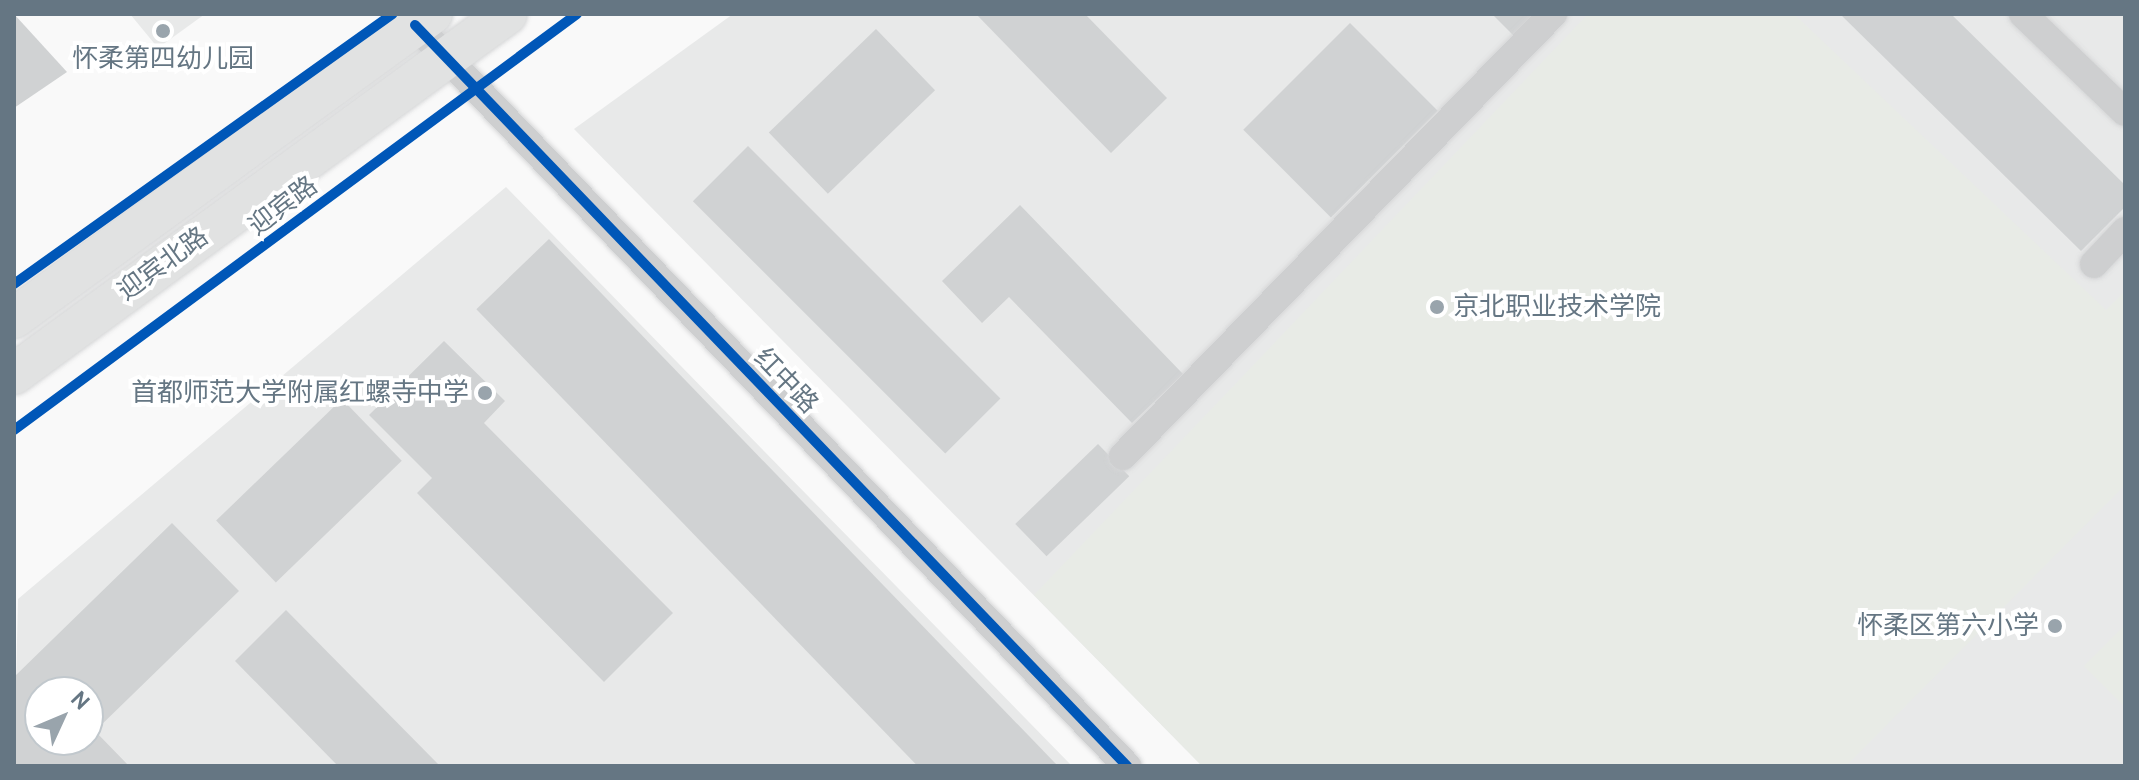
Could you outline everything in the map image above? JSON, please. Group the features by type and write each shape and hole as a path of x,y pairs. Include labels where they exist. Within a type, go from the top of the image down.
{"main road":[{"name":"迎宾北路","path":"14,374 507,14"},
{"name":"迎宾北路","path":"14,318 424,20"}],"street":[{"path":"1123,456 1553,14"},
{"path":"2023,14 2125,112"},
{"name":"红中路","path":"424,20 444,59 1127,766"},
{"path":"2094,264 2125,231"}],"shaded area":[{"name":"怀柔第四幼儿园","path":"130,14 205,14 158,48"},
{"name":"京北职业技术学院","path":"733,14 2125,14 2125,766 1202,766 574,129"},
{"name":"京北职业技术学院","path":"1588,14 1794,14 2106,310 2125,291 2125,485 1846,766 1202,766 1034,595"},
{"name":"首都师范大学附属红螺寺中学","path":"506,187 1072,766 14,766 18,599"},
{"path":"2125,625 2125,707 2084,666"}],"building":[{"path":"14,14 67,72 14,108"},
{"path":"976,14 1085,14 1167,98 1111,153"},
{"path":"1492,14 1534,14 1513,35"},
{"path":"1840,14 1951,14 2125,185 2125,207 2081,251"},
{"path":"1350,23 1438,111 1331,217 1243,130"},
{"path":"876,29 935,90 828,194 769,133"},
{"path":"748,146 1000,398 945,454 693,201"},
{"path":"1020,205 1183,374 1132,423 1009,297 982,323 942,281"},
{"path":"549,239 1056,764 918,766 476,309"},
{"path":"444,341 505,401 484,423 673,613 604,682 417,493 432,478 369,415"},
{"path":"342,399 402,461 276,582 216,521"},
{"path":"1098,444 1129,476 1047,556 1015,524"},
{"path":"172,523 239,591 104,722 104,676 24,676 24,756 104,756 104,740 129,766 14,766 14,677"},
{"path":"286,610 440,766 338,766 235,661"}],"cycle path":[{"path":"14,284 393,14"},
{"name":"迎宾路","path":"14,430 577,14"},
{"path":"415,25 1127,766"}],"place":[{"name":"怀柔第四幼儿园","path":"163,31"},
{"name":"京北职业技术学院","path":"1437,307"},
{"name":"首都师范大学附属红螺寺中学","path":"485,393"},
{"name":"怀柔区第六小学","path":"2055,626"}]}
